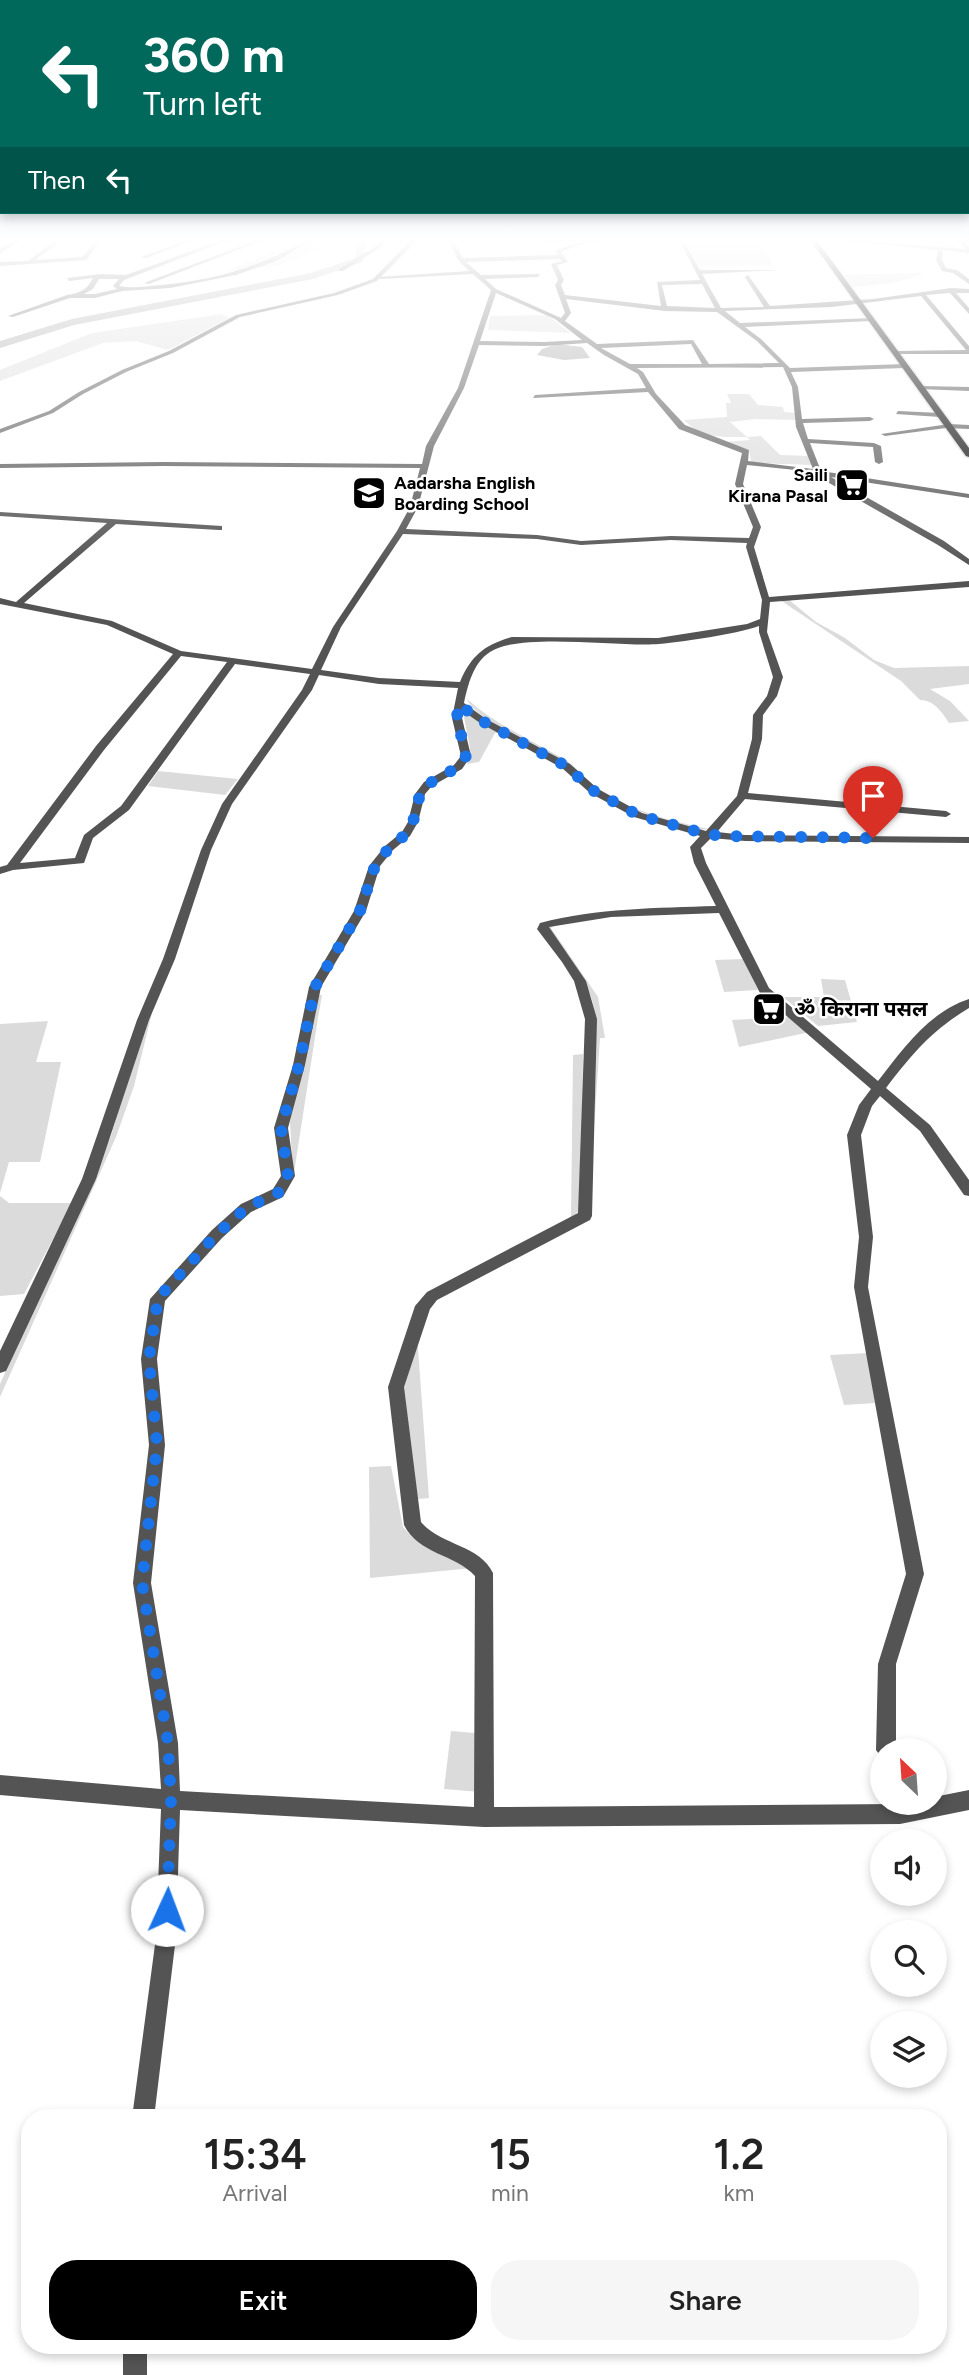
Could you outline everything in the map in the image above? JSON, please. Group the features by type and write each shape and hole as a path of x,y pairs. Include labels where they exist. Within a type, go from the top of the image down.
{"main road":[{"path":"892,349 969,454"}],"street":[{"path":"0,430 51,412 124,371 177,349"},
{"path":"0,1367 89,1179 143,1020 194,894 206,850 227,804 273,741 317,671 337,628 414,508 430,446 461,388 477,349"},
{"path":"601,349 641,373 649,390 682,427 744,450 747,454 739,484 757,527 752,541 752,560 766,600 762,632 778,677 772,696 758,715 757,739 742,796 725,818 695,847 699,863 764,990 925,1128 969,1191"},
{"path":"697,349 707,366"},
{"path":"768,349 786,367 795,387 800,421 818,473 941,543 969,563"},
{"path":"895,353 969,351"},
{"path":"630,366 904,366"},
{"path":"641,373 654,366"},
{"path":"921,388 969,388"},
{"path":"535,397 649,390"},
{"path":"898,413 940,415"},
{"path":"800,421 870,419"},
{"path":"885,434 969,427"},
{"path":"807,441 874,445 877,446 878,462"},
{"path":"744,463 806,469 969,496"},
{"path":"0,466 424,466"},
{"path":"0,514 219,528"},
{"path":"18,604 114,522"},
{"path":"401,531 537,537 581,543 690,538 752,541"},
{"path":"766,600 969,584"},
{"path":"0,601 109,623 179,653 379,681 464,685"},
{"path":"144,2109 166,1937 171,1800 168,1743 142,1583 157,1445 149,1359 158,1298 217,1234 246,1208 278,1193 288,1176 281,1128 299,1065 315,987 360,911 375,866 389,848 406,834 413,822 420,794 428,784 458,767 466,756 457,718 458,704 477,656 493,645 512,640 658,640 749,626 764,621"},
{"path":"6,869 100,748 179,653"},
{"path":"6,869 80,861 88,837 125,808 233,660"},
{"path":"458,704 482,721 566,766 594,791 638,815 706,834 745,838 969,840"},
{"path":"742,796 946,814"},
{"path":"484,1817 484,1573 477,1564 419,1535 413,1525 396,1387 423,1306 432,1296 585,1216 591,1019 588,997 561,950 543,929 544,925 616,911 638,913 724,909"},
{"path":"886,1738 887,1664 915,1574 861,1287 866,1237 854,1135 866,1105 915,1042 943,1018 969,1003"},
{"path":"0,1785 171,1800 484,1817 870,1809"},
{"path":"947,1802 969,1800"},
{"path":"135,2354 135,2375"}],"shaded area":[{"path":"53,349 87,349 0,381 0,370"},
{"path":"542,349 583,349 590,358 564,360 537,355"},
{"path":"727,394 749,394 758,405 783,407 784,412 796,413 797,420 755,419 730,422 747,437 721,437 698,431 684,420 727,417 726,403 731,403"},
{"path":"761,436 780,455 810,456 812,465 754,463 749,450 725,442 750,440 747,437"},
{"path":"788,599 816,622 845,638 874,660 894,668 969,666 969,684 930,689 950,701 969,721 949,723 933,704 920,700 901,681 780,600"},
{"path":"467,699 502,725 567,761 591,784 541,750 489,720 471,706"},
{"path":"463,712 504,734 495,733 479,762 467,764 470,748"},
{"path":"158,771 238,779 225,795 148,786"},
{"path":"624,804 666,819 709,829 703,830 662,820"},
{"path":"559,923 551,928 598,997 605,1038 600,1038 594,1129 596,1040 593,1006 585,985 548,925"},
{"path":"743,959 758,990 724,992 715,960"},
{"path":"821,979 845,980 857,1022 818,1026 783,997 824,997"},
{"path":"319,995 322,995 293,1179 290,1122"},
{"path":"152,1013 134,1086 116,1137 0,1397 0,1384 111,1136 143,1029"},
{"path":"791,1017 810,1032 739,1047 732,1020"},
{"path":"48,1021 36,1062 61,1062 40,1162 9,1162 0,1193 0,1024"},
{"path":"583,1054 581,1209 571,1218 573,1055"},
{"path":"0,1196 9,1203 72,1203 24,1294 0,1296"},
{"path":"417,1335 429,1498 418,1499 401,1387"},
{"path":"868,1353 875,1403 844,1405 830,1355"},
{"path":"391,1466 403,1527 413,1538 473,1568 370,1578 369,1467"},
{"path":"451,1731 475,1733 480,1792 444,1789"}],"place":[{"name":"Saili Kirana Pasal","path":"852,485"},
{"name":"Aadarsha English Boarding School","path":"369,493"},
{"name":"ॐ किराना पसल","path":"769,1009"}],"route":[{"path":"167,1910 171,1800 168,1743 142,1583 157,1445 149,1359 158,1298 217,1234 246,1208 278,1193 288,1176 281,1128 299,1065 315,987 360,911 375,866 389,848 406,834 413,822 420,794 428,784 458,767 466,756 457,718 458,704 482,721 566,766 594,791 638,815 706,834 745,838 873,838"}]}
